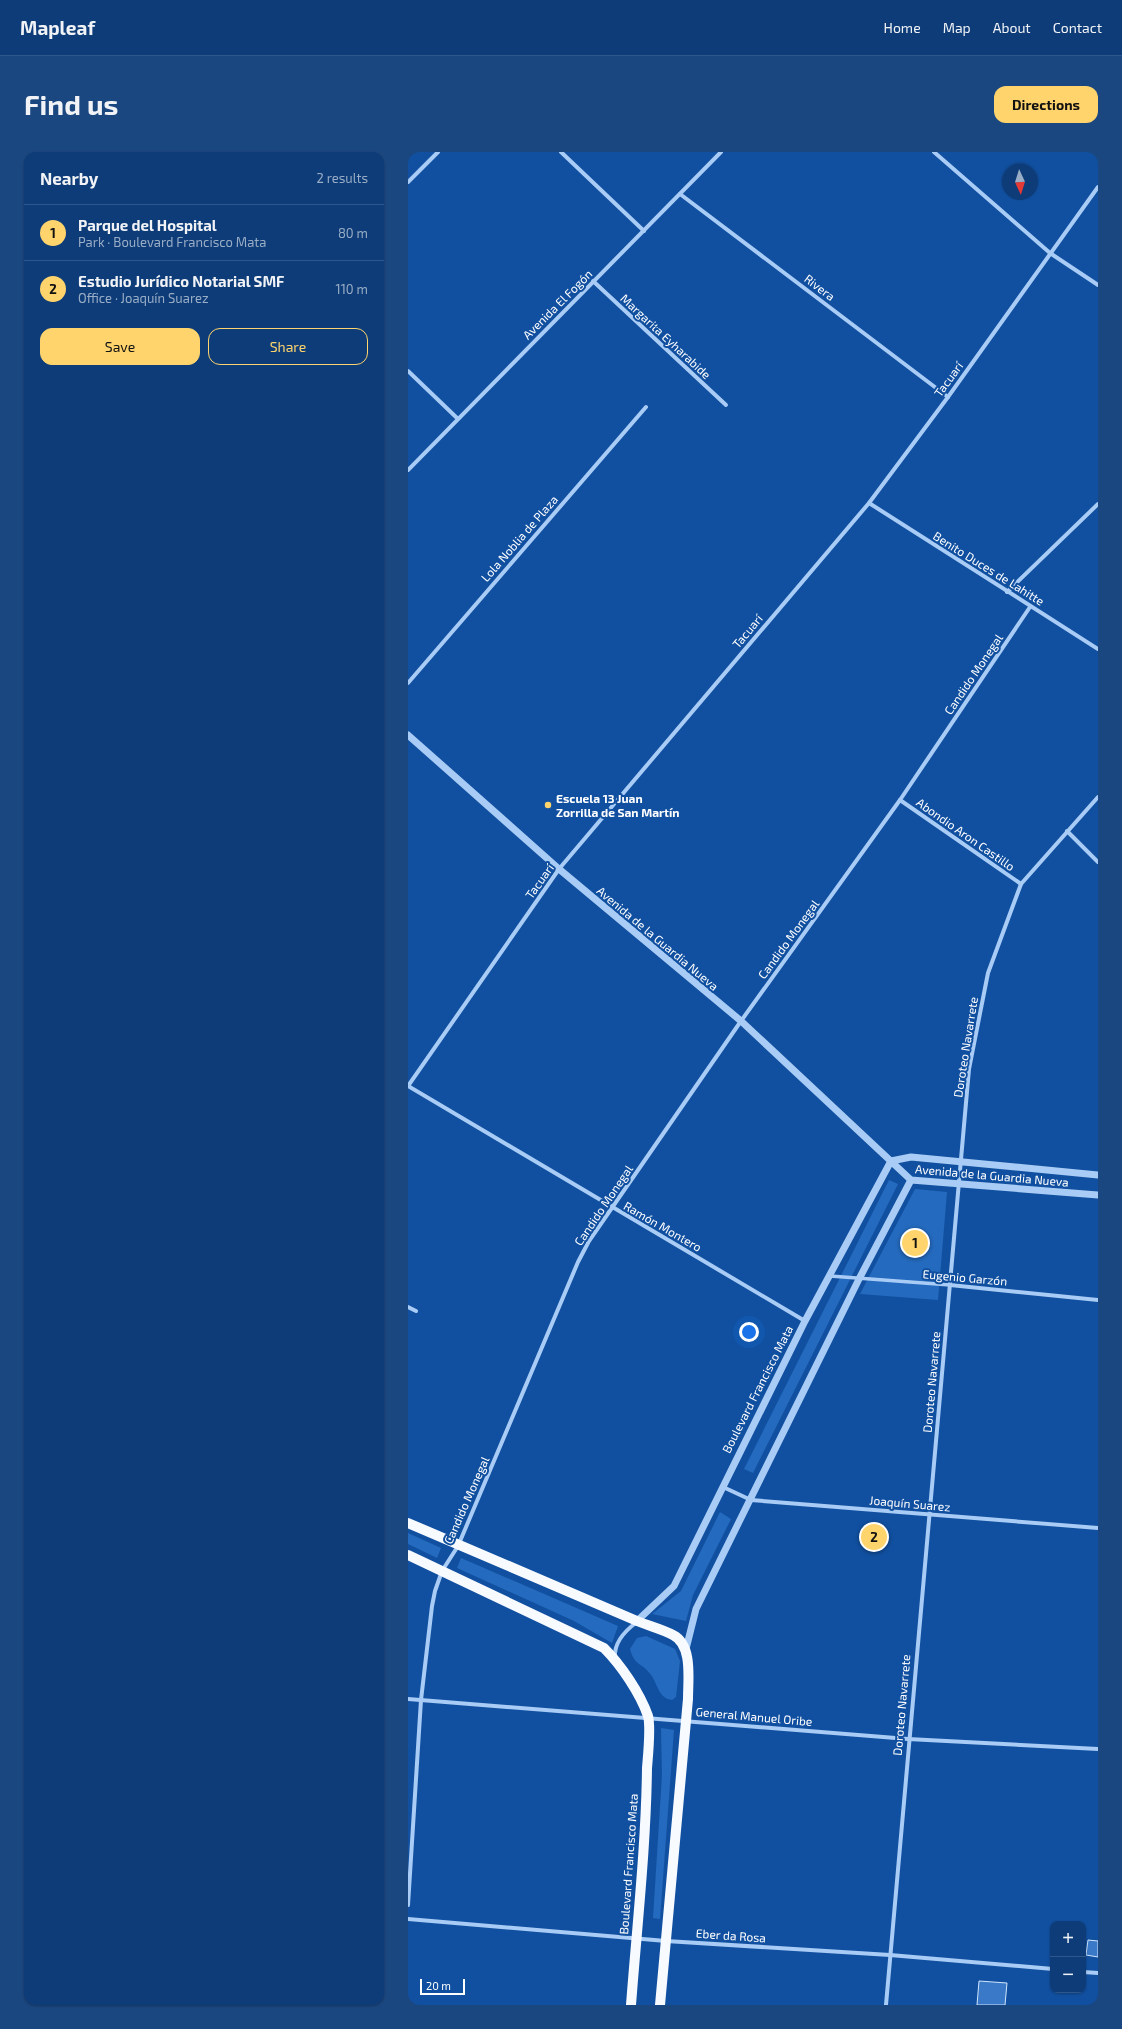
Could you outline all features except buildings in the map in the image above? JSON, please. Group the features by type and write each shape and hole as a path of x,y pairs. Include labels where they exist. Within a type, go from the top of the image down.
{"main road":[{"path":"408,1523 458,1546 674,1635 686,1649 688,1672 685,1720 660,2005"},
{"path":"408,1556 588,1640 604,1648 616,1660"},
{"name":"Boulevard Francisco Mata","path":"616,1660 621,1671 635,1688 648,1718 647,1828 631,2005"}],"street":[{"path":"408,182 438,152"},
{"path":"561,152 644,231"},
{"name":"Avenida El Fogón","path":"408,470 457,418 721,152"},
{"path":"934,152 1050,253 1098,285"},
{"name":"Tacuarí","path":"408,1086 559,869 869,503 948,397 1098,187"},
{"name":"Rivera","path":"680,194 948,397"},
{"name":"Margarita Eyharabide","path":"593,281 726,405"},
{"path":"408,370 457,418"},
{"name":"Lola Noblia de Plaza","path":"408,683 646,407"},
{"name":"Benito Duces de Lahitte","path":"869,503 1098,649"},
{"path":"1007,592 1098,504"},
{"name":"Candido Monegal","path":"408,1906 422,1700 432,1606 442,1571 458,1546 578,1262 589,1241 612,1207 741,1021 900,800 1030,606"},
{"name":"Avenida de la Guardia Nueva","path":"408,735 559,869 741,1021 912,1180 1098,1195"},
{"name":"Doroteo Navarrete","path":"886,2005 908,1739 969,1069 988,973 1021,884 1098,797"},
{"name":"Abondio Aron Castillo","path":"900,800 1021,884"},
{"path":"1067,831 1098,862"},
{"name":"Ramón Montero","path":"408,1086 805,1321"},
{"name":"Avenida de la Guardia Nueva","path":"891,1160 911,1157 1098,1175"},
{"name":"Boulevard Francisco Mata","path":"616,1660 615,1653 620,1639 626,1630 674,1586 722,1486 805,1321 891,1160"},
{"path":"686,1649 696,1609 859,1279 912,1180"},
{"name":"Eugenio Garzón","path":"829,1276 950,1285 1098,1300"},
{"path":"408,1307 416,1311"},
{"name":"Joaquín Suarez","path":"722,1486 751,1500 1098,1528"},
{"name":"General Manuel Oribe","path":"408,1699 908,1739 1098,1749"},
{"name":"Eber da Rosa","path":"408,1919 666,1941 890,1955 1050,1969"},
{"path":"1086,1972 1098,1973"}],"shaded area":[{"path":"889,1180 898,1184 753,1473 744,1469"},
{"path":"915,1189 947,1192 938,1300 860,1294"},
{"path":"720,1512 731,1519 693,1595 686,1621 652,1614 681,1591"},
{"path":"408,1533 441,1548 437,1558 408,1544"},
{"path":"461,1558 618,1626 612,1643 574,1621 457,1568"},
{"path":"646,1636 675,1649 680,1661 676,1697 672,1700 667,1699 661,1694 651,1675 645,1668 636,1662 632,1655 630,1649 637,1638"},
{"path":"661,1728 674,1730 660,1919 653,1918 662,1775"}],"place":[{"name":"Escuela 13 Juan Zorrilla de San Martín","path":"548,805"},
{"name":"Parque del Hospital","path":"915,1243"},
{"name":"Estudio Jurídico Notarial SMF","path":"874,1537"}]}
